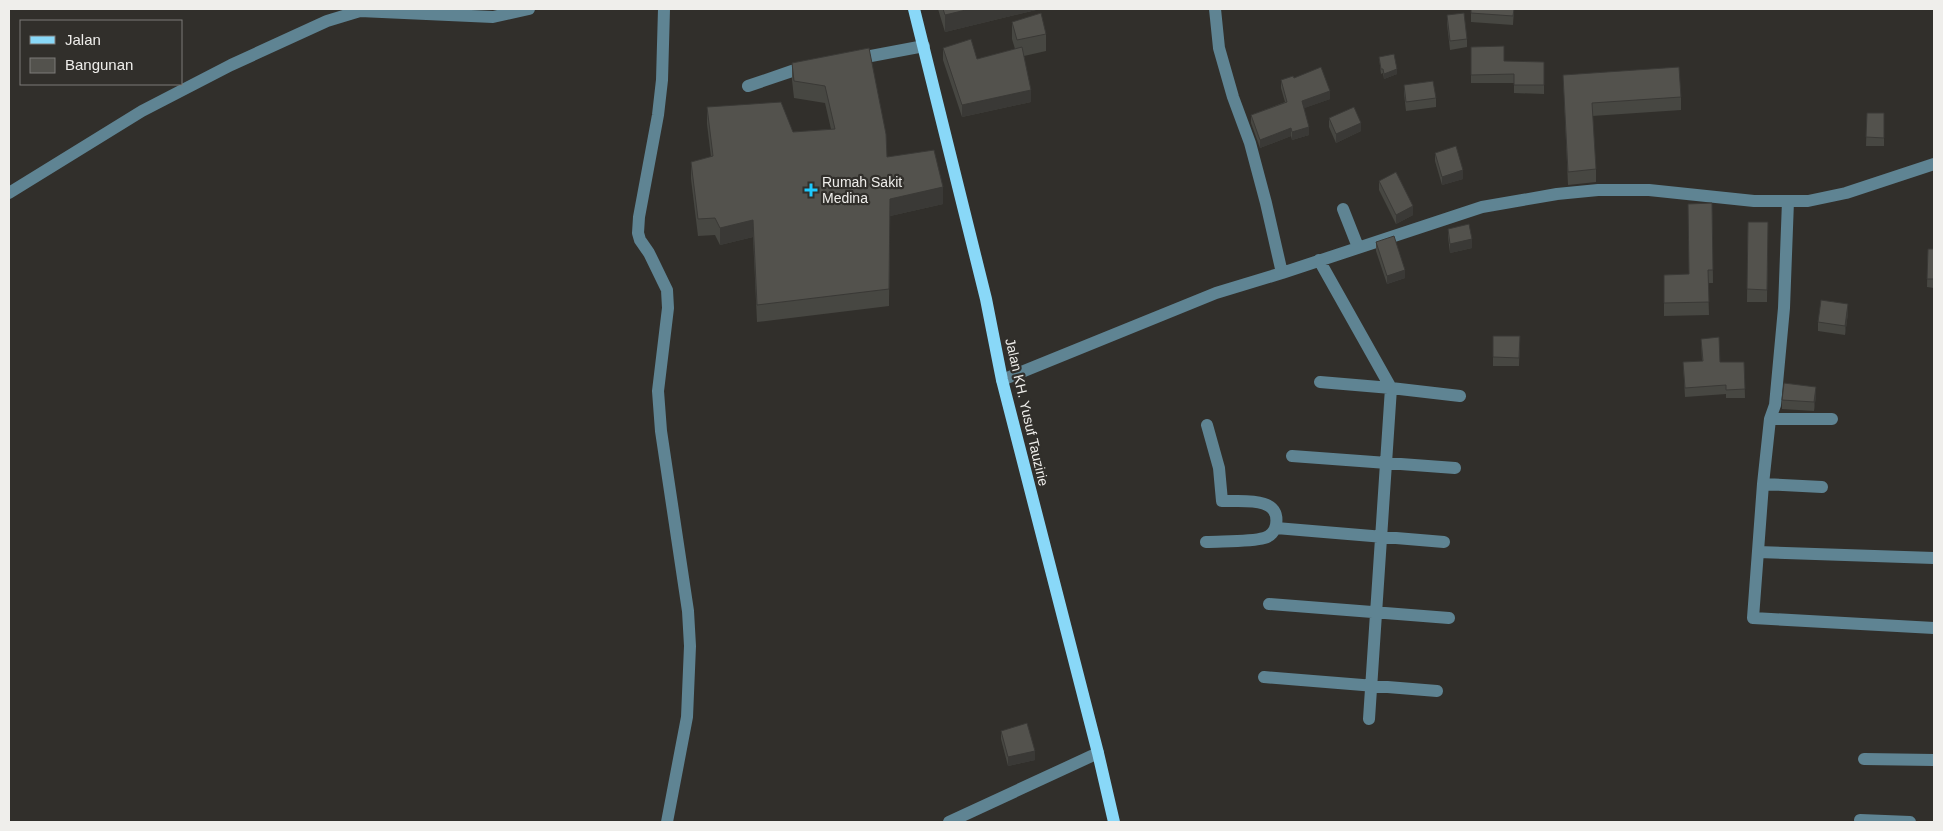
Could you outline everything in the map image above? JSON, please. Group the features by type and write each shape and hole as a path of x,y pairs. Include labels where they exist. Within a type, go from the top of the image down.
{"main road":[{"name":"Jalan KH. Yusuf Tauzirie","path":"914,9 986,300 1002,380 1114,822"}],"street":[{"path":"9,193 142,111 231,65 327,21 360,11 493,18 529,9"},
{"path":"664,9 662,80 658,115 639,217 638,233 667,290 668,308 658,391 661,430 688,612 690,646 686,717 667,822"},
{"path":"1215,9 1219,48 1233,97 1250,143 1282,273"},
{"path":"839,62 924,46"},
{"path":"748,86 792,71 820,66"},
{"path":"1002,380 1216,293 1482,207 1557,194 1598,190 1649,190 1754,201 1808,200 1846,193 1934,164"},
{"path":"1788,201 1784,308 1775,405 1770,419 1763,484 1753,618 1934,628"},
{"path":"1344,209 1358,248"},
{"path":"1319,260 1391,388 1369,719"},
{"path":"1320,382 1460,396"},
{"path":"1770,419 1832,419"},
{"path":"1206,542 1264,538 1270,535 1276,528 1275,512 1266,504 1222,501 1219,468 1207,425"},
{"path":"1292,456 1455,468"},
{"path":"1763,484 1822,487"},
{"path":"1276,528 1444,542"},
{"path":"1758,552 1934,558"},
{"path":"1268,604 1449,618"},
{"path":"1264,677 1437,691"},
{"path":"949,822 1098,753"},
{"path":"1864,759 1934,760"},
{"path":"1860,820 1910,822"}],"building":[{"path":"943,9 970,9 945,15"},
{"path":"1471,9 1514,9 1513,16 1471,13"},
{"path":"1041,13 1046,34 1017,40 1012,22"},
{"path":"1464,13 1467,39 1450,41 1447,15"},
{"path":"971,39 977,59 1022,47 1031,90 962,105 943,48"},
{"path":"1504,46 1504,61 1544,62 1544,85 1514,85 1514,74 1471,75 1471,47"},
{"name":"Rumah Sakit Medina","path":"869,48 886,134 887,157 934,150 943,187 890,199 889,289 757,305 753,220 720,228 715,218 698,219 691,162 713,156 707,107 781,102 793,132 835,129 825,86 794,81 792,63"},
{"path":"1394,54 1397,69 1384,74 1379,57"},
{"path":"1321,67 1330,91 1302,101 1309,127 1292,132 1291,128 1260,140 1251,115 1287,102 1281,80 1293,76 1294,78"},
{"path":"1679,67 1681,97 1592,103 1596,169 1568,172 1563,75"},
{"path":"1433,81 1436,98 1406,102 1404,85"},
{"path":"1354,107 1361,123 1336,134 1329,118"},
{"path":"1867,113 1884,113 1884,138 1866,137"},
{"path":"1456,146 1463,170 1442,177 1435,153"},
{"path":"1396,172 1413,206 1396,215 1379,181"},
{"path":"1712,203 1713,270 1708,270 1709,302 1664,303 1664,275 1689,274 1688,204"},
{"path":"1748,222 1768,222 1767,290 1747,289"},
{"path":"1469,224 1472,239 1450,244 1448,229"},
{"path":"1394,236 1405,270 1387,276 1376,242"},
{"path":"1928,249 1934,249 1934,279 1927,279"},
{"path":"1821,300 1848,304 1845,326 1818,322"},
{"path":"1493,336 1520,336 1519,358 1493,357"},
{"path":"1719,337 1720,362 1744,362 1745,389 1726,390 1726,385 1685,388 1683,362 1703,361 1701,339"},
{"path":"1784,383 1816,387 1814,402 1782,400"},
{"path":"1027,723 1035,751 1008,757 1001,731"}],"place":[{"name":"Rumah Sakit Medina","path":"811,190"}]}
